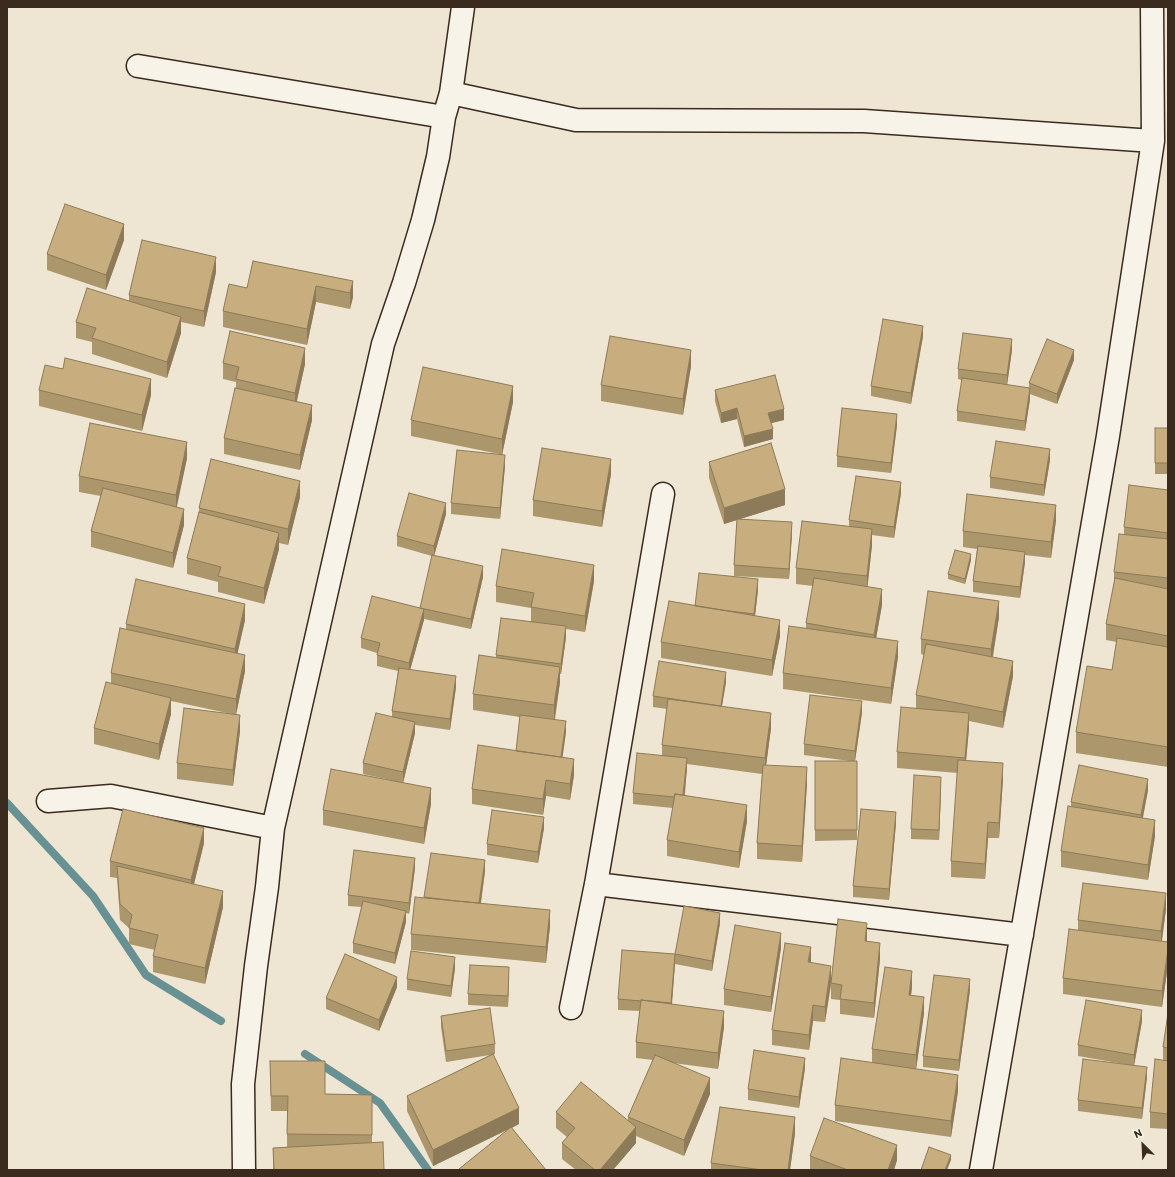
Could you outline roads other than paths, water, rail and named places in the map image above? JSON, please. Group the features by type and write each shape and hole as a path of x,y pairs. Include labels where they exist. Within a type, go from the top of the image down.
{"street":[{"path":"244,1170 243,1084 273,828 383,344 404,283 423,220 438,157 444,117 451,93 462,7"},
{"path":"981,1170 1108,436 1153,141 1152,7"},
{"path":"138,66 444,117"},
{"path":"451,93 576,120 864,121 1153,141"},
{"path":"571,1008 596,884 663,494"},
{"path":"48,801 111,796 273,828"},
{"path":"596,884 1022,935"}],"waterway":[{"path":"7,803 93,896 146,975 221,1021"},
{"path":"305,1054 380,1103 428,1170"}]}
